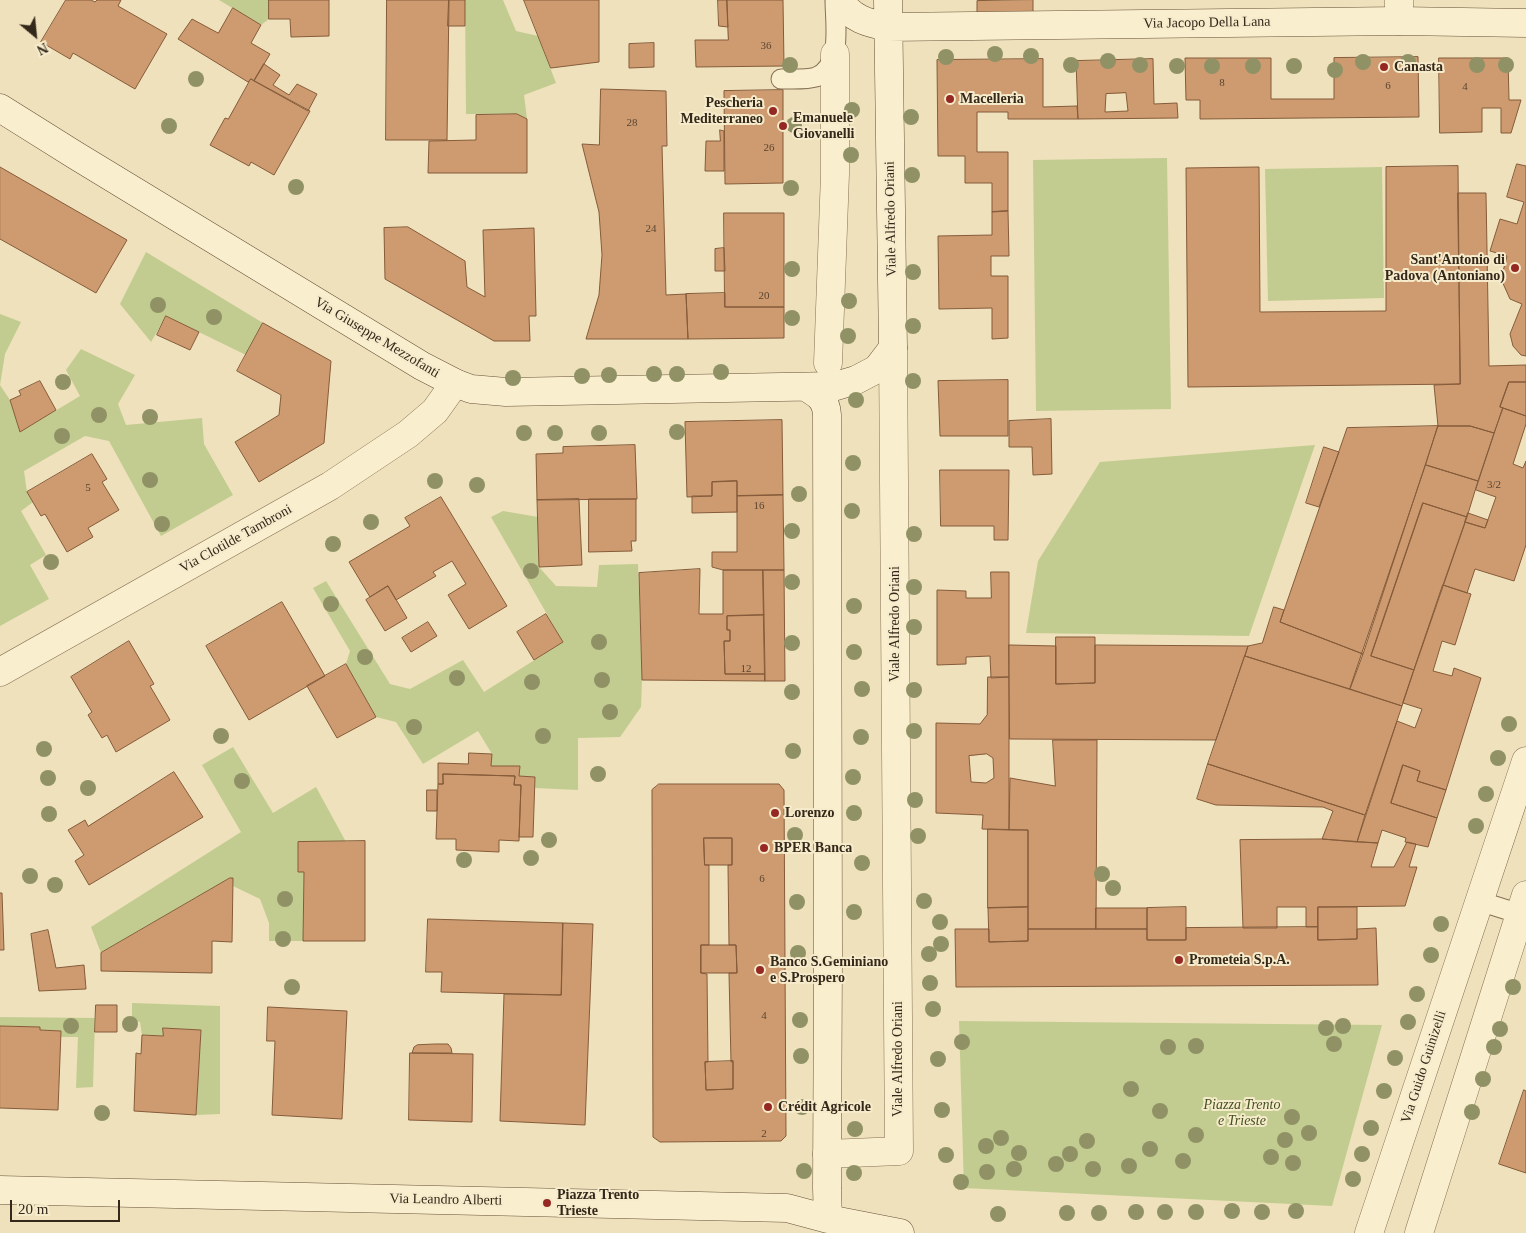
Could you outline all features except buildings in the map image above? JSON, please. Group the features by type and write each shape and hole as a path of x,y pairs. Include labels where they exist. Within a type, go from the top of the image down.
{"street":[{"path":"840,0 849,12 857,18 870,24 888,27"},
{"name":"Viale Alfredo Oriani","path":"827,1154 899,1150 893,348 888,0"},
{"name":"Via Jacopo Della Lana","path":"888,27 1399,10 1526,23"},
{"path":"828,363 835,174 835,54"},
{"name":"Via Giuseppe Mezzofanti","path":"0,108 422,366 471,389 506,392 836,386 856,380 877,370 893,348"},
{"name":"Via Clotilde Tambroni","path":"0,672 330,486 408,434 435,411 455,383"},
{"path":"806,387 823,398 827,407 828,1226"},
{"name":"Via Guido Guinizelli","path":"1369,1233 1526,761"},
{"path":"1419,1233 1523,905"},
{"name":"Via Leandro Alberti","path":"0,1190 787,1208 828,1226 893,1232"}],"lane":[{"path":"781,79 811,78 824,74 831,66 835,54 835,0"},
{"path":"1479,902 1523,905"}],"green space":[{"path":"219,0 269,0 269,19 261,25"},
{"path":"465,0 503,0 516,31 538,36 556,83 524,95 527,119 517,114 466,114"},
{"path":"1167,158 1171,409 1036,411 1033,160"},
{"path":"1382,167 1384,298 1268,301 1265,169"},
{"path":"146,252 263,323 246,355 166,316 151,342 120,304"},
{"path":"0,314 21,322 5,354 0,385"},
{"path":"81,349 135,375 118,404 126,425 202,418 204,444 233,495 161,536 109,441 85,436 24,471 27,492 33,502 21,511 46,555 30,565 49,599 0,626 0,385 10,400 20,432 80,396 66,370"},
{"path":"1315,445 1249,636 1026,633 1038,561 1100,462"},
{"path":"503,511 538,517 539,567 556,586 597,587 599,565 638,564 642,680 641,707 620,737 578,738 578,790 535,788 535,777 519,776 520,767 491,766 492,754 478,731 423,764 396,722 376,717 346,664 350,651 313,588 326,581 390,684 410,689 463,660 484,692 563,642 491,517"},
{"path":"233,747 273,813 316,787 346,842 298,842 298,871 304,872 303,941 269,941 269,923 260,899 233,886 233,878 230,878 101,953 91,927 241,832 202,765"},
{"path":"132,1003 220,1006 220,1114 196,1115 201,1030 163,1028 163,1036 142,1035 140,1022 132,1021"},
{"path":"0,1017 95,1018 93,1087 76,1088 78,1037 61,1037 61,1031 40,1030 40,1027 0,1026"},
{"name":"Piazza Trento e Trieste","path":"959,1021 1382,1025 1332,1206 964,1188"}],"place":[{"name":"Canasta","path":"1384,67"},
{"name":"Macelleria","path":"950,99"},
{"name":"Pescheria Mediterraneo","path":"773,111"},
{"name":"Emanuele Giovanelli","path":"783,126"},
{"name":"Sant'Antonio di Padova (Antoniano)","path":"1515,268"},
{"name":"Lorenzo","path":"775,813"},
{"name":"BPER Banca","path":"764,848"},
{"name":"Prometeia S.p.A.","path":"1179,960"},
{"name":"Banco S.Geminiano e S.Prospero","path":"760,970"},
{"name":"Crédit Agricole","path":"768,1107"},
{"name":"Piazza Trento Trieste","path":"547,1203"}]}
